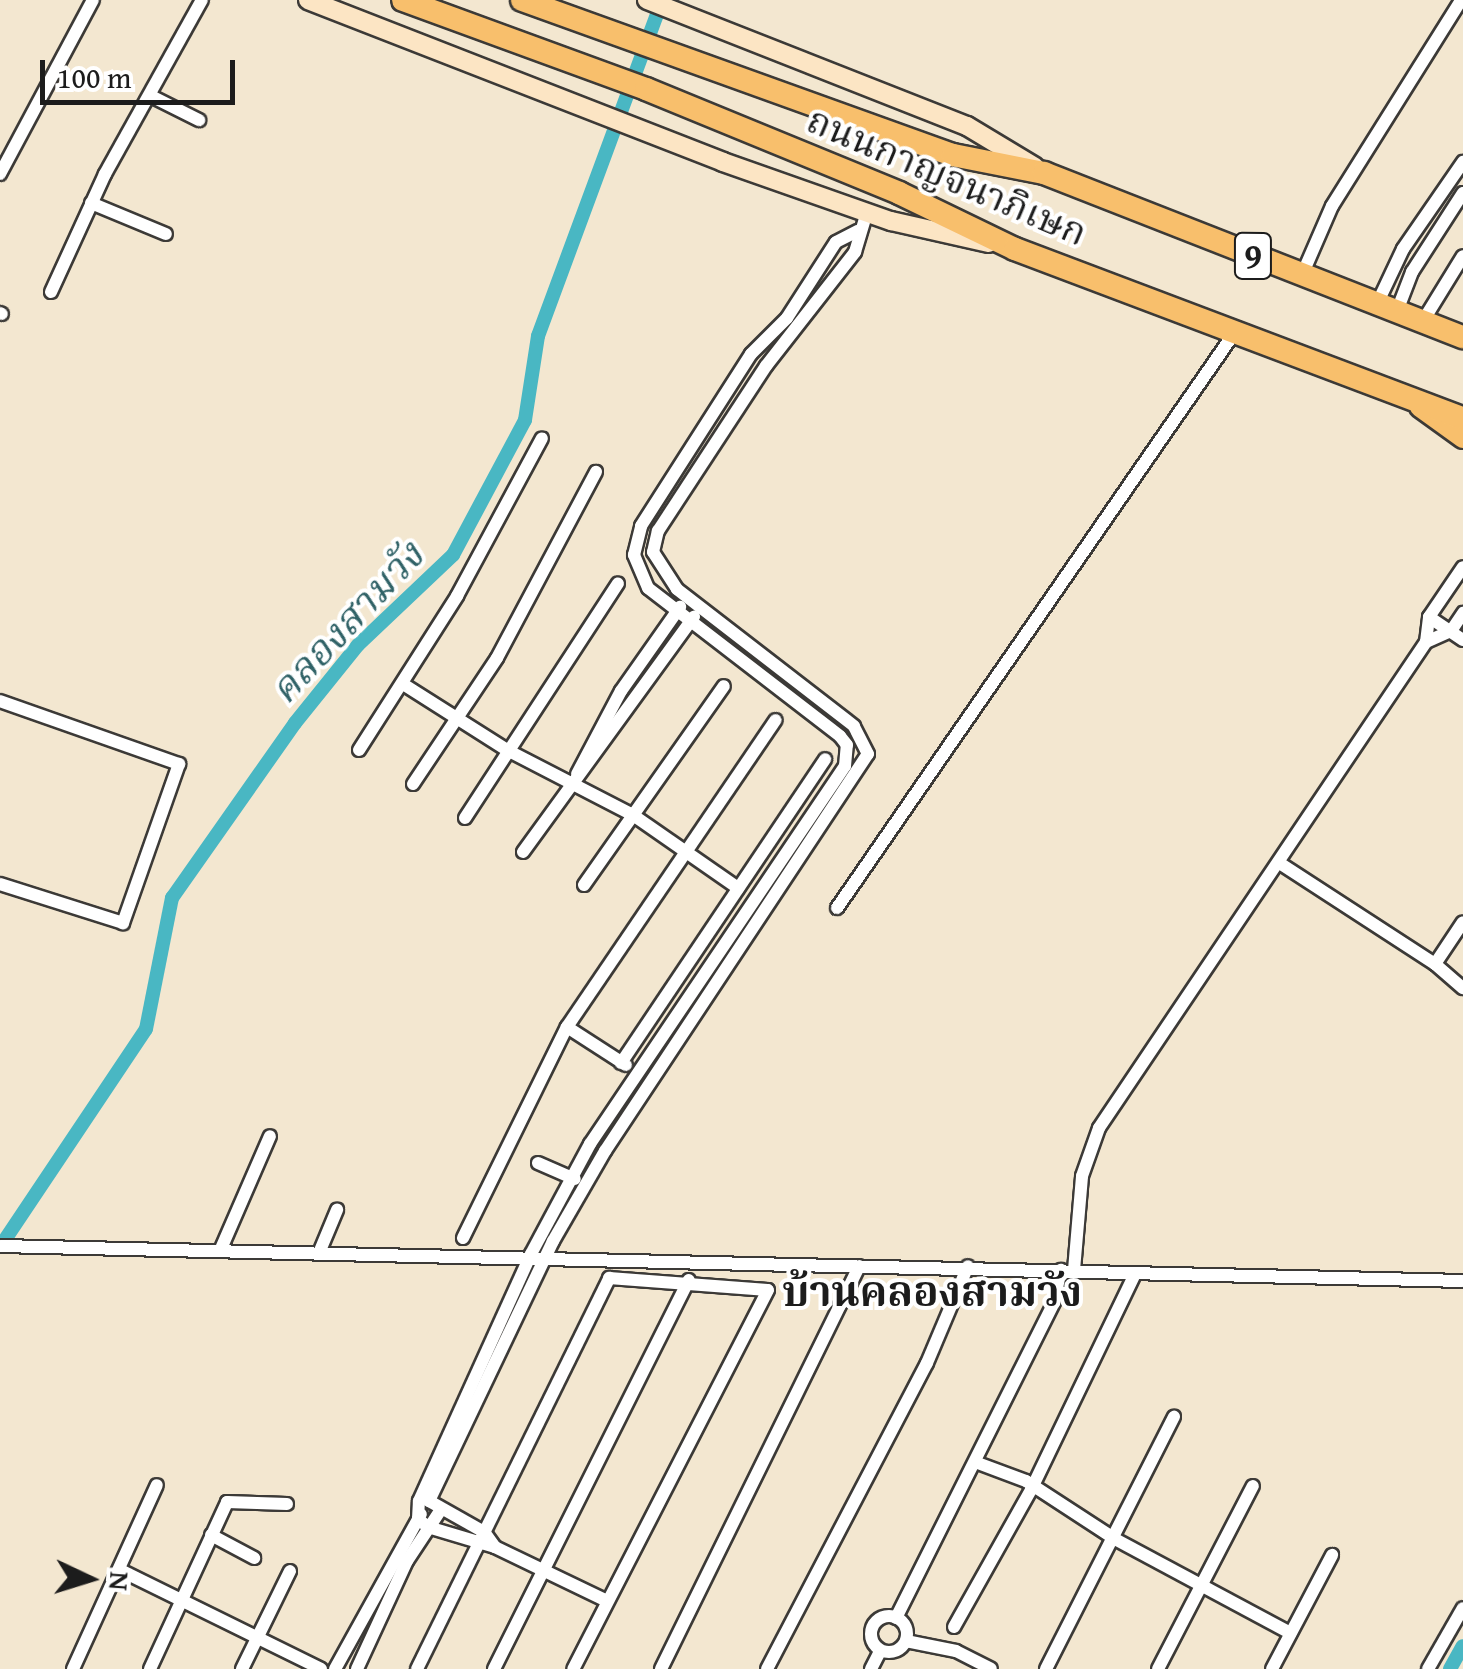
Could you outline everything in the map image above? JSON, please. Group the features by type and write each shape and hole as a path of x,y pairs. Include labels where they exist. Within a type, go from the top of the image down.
{"highway":[{"name":"ถนนกาญจนาภิเษก","path":"402,0 646,89 1016,249 1237,329 1463,418"},
{"name":"ถนนกาญจนาภิเษก","path":"522,0 952,156 1044,173 1463,337"}],"main road":[{"path":"308,0 867,212 1016,249"},
{"path":"647,0 967,126 1044,173"},
{"path":"1406,397 1463,438"}],"street":[{"path":"0,174 94,0"},
{"path":"51,292 91,202 202,0"},
{"path":"1302,275 1332,206 1461,0"},
{"path":"151,96 199,120"},
{"path":"1387,307 1403,249 1463,162"},
{"path":"1387,307 1463,193"},
{"path":"91,202 166,234"},
{"path":"334,1669 434,1506 547,1254 586,1185 649,1080 860,775 868,754 865,739 664,577 653,542 754,385 855,252 858,231 867,212"},
{"path":"423,1523 418,1501 570,1177 635,1071 845,766 847,745 676,611 639,573 634,541 738,375 836,242 858,231"},
{"path":"1423,321 1463,256"},
{"path":"814,276 830,286"},
{"path":"837,908 1237,329"},
{"path":"738,375 754,385"},
{"path":"359,750 402,684 542,438"},
{"path":"414,784 453,718 497,658 596,472"},
{"path":"896,1618 1068,1270 1082,1176 1099,1128 1426,642 1429,617 1463,566"},
{"path":"466,818 618,583"},
{"path":"523,852 688,597"},
{"path":"575,777 589,769 702,605"},
{"path":"1426,642 1451,630 1463,613"},
{"path":"1429,617 1463,640"},
{"path":"402,684 507,750 575,777 738,888"},
{"path":"584,885 724,686"},
{"path":"0,701 179,764 123,923 0,884"},
{"path":"462,1238 568,1027 776,720"},
{"path":"621,1063 825,759"},
{"path":"1280,864 1434,964 1463,988"},
{"path":"756,896 769,906"},
{"path":"1434,964 1463,922"},
{"path":"568,1027 649,1080"},
{"path":"220,1251 270,1136"},
{"path":"538,1163 586,1185"},
{"path":"320,1253 336,1210"},
{"path":"0,1246 547,1254 859,1266 968,1266 1134,1276 1463,1281"},
{"path":"661,1669 859,1266"},
{"path":"768,1669 926,1363 968,1266"},
{"path":"954,1627 1031,1490 1134,1276"},
{"path":"417,1669 609,1278 689,1280 768,1290 573,1669"},
{"path":"494,1669 689,1280"},
{"path":"1046,1669 1174,1417"},
{"path":"976,1462 1290,1633"},
{"path":"74,1669 157,1485"},
{"path":"1158,1669 1253,1486"},
{"path":"150,1669 227,1502 288,1504"},
{"path":"434,1506 484,1532 495,1547"},
{"path":"423,1523 478,1546 495,1547 606,1600"},
{"path":"211,1535 254,1558"},
{"path":"1272,1669 1332,1555"},
{"path":"357,1669 400,1558"},
{"path":"120,1570 257,1634 321,1669"},
{"path":"242,1669 290,1571"},
{"path":"1428,1669 1463,1608"},
{"path":"880,1651 870,1630 880,1618 896,1618"},
{"path":"896,1618 906,1640 982,1667"},
{"path":"880,1651 895,1652 906,1640"},
{"path":"871,1669 880,1651"}],"waterway":[{"name":"คลองสามวัง","path":"0,1247 146,1029 172,898 295,723 358,645 453,555 525,420 538,336 662,0"},
{"path":"1450,1669 1463,1646"}],"district":[{"name":"บ้านคลองสามวัง","path":"932,1291"}]}
